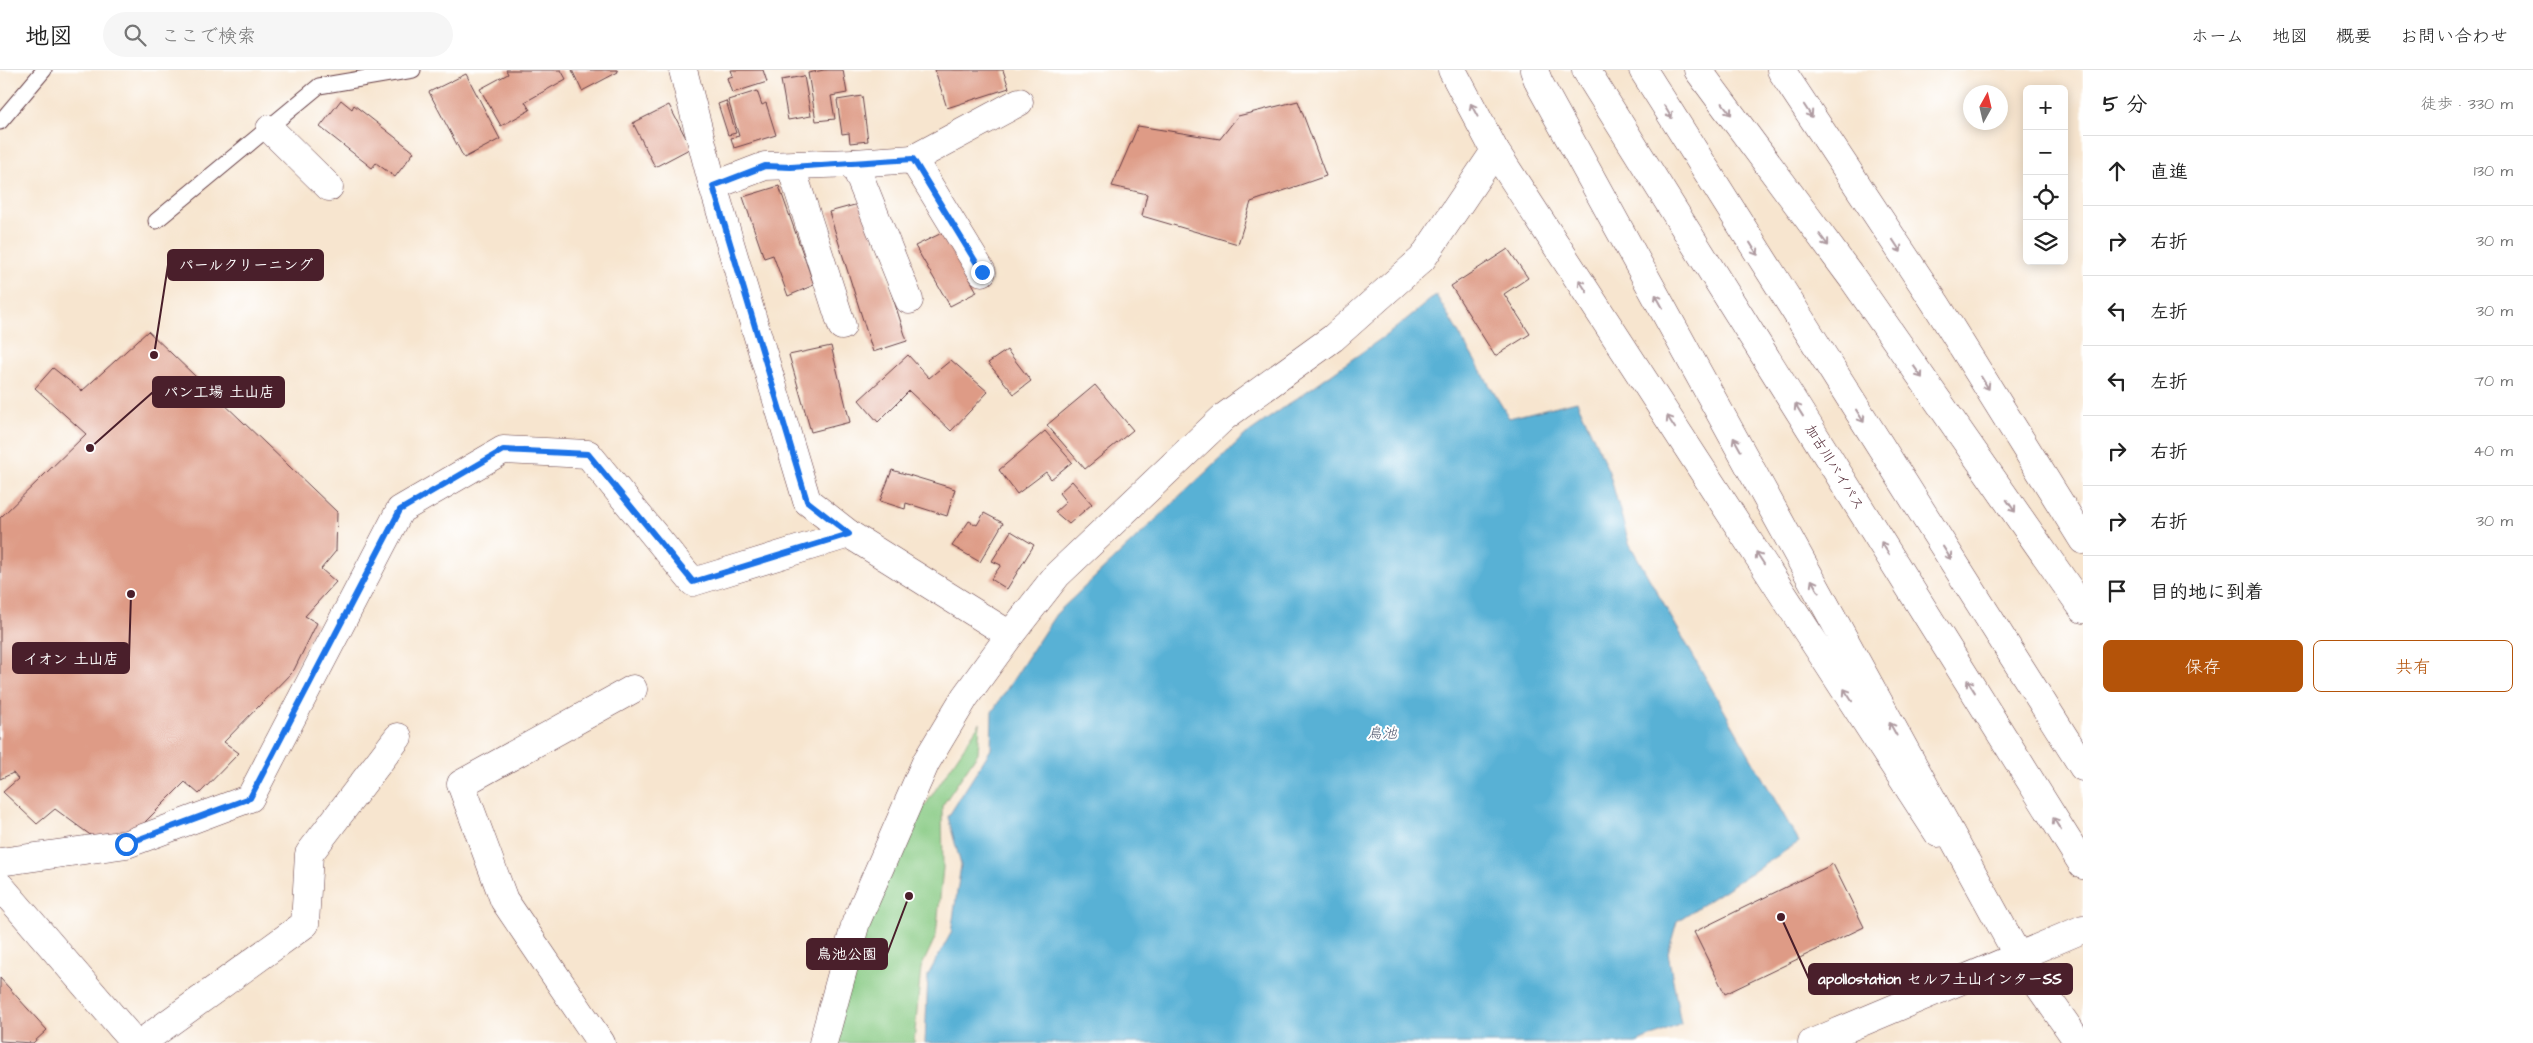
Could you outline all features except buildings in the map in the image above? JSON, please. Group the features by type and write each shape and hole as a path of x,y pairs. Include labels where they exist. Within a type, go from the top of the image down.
{"main road":[{"path":"683,70 713,186 807,501 849,534 1010,635"},
{"path":"1452,70 1495,151 2018,956 2079,1043"},
{"path":"1534,70 1539,83 2018,956"},
{"name":"加古川バイパス","path":"1586,70 2083,865"},
{"path":"1643,70 1687,144 2083,767"},
{"path":"1698,70 1853,279 2083,610"},
{"path":"1781,70 1936,304 2083,540"},
{"path":"713,186 765,166 791,167 913,159 1019,102"},
{"path":"270,129 329,187"},
{"path":"823,1043 856,922 926,762 965,697 1010,635 1057,575 1224,417 1333,338 1422,259 1495,151"},
{"path":"913,159 982,272"},
{"path":"854,163 909,300"},
{"path":"791,167 842,326"},
{"path":"0,862 126,844 250,798 400,510 503,450 588,454 693,582 849,534"},
{"path":"601,1043 504,900 462,784 633,689"},
{"path":"141,1043 305,924 309,854 398,737"},
{"path":"0,886 135,1043"},
{"path":"1812,1043 2083,929"}],"lane":[{"path":"0,122 44,70"},
{"path":"156,221 270,129 319,86 413,70"}],"green space":[{"path":"980,723 978,753 942,806 943,868 936,936 921,968 914,1043 833,1043 864,925 904,837"}],"water":[{"name":"鳥池","path":"1436,295 1509,418 1577,401 1609,472 1629,543 1799,842 1677,921 1668,953 1681,1024 1636,1043 925,1043 928,975 951,933 961,865 948,817 991,749 992,712 1056,614 1245,435 1392,331"}],"place":[{"name":"パールクリーニング","path":"154,355"},
{"name":"パン工場 土山店","path":"90,448"},
{"name":"イオン 土山店","path":"131,594"},
{"name":"鳥池公園","path":"909,896"},
{"name":"apollostation セルフ土山インターSS","path":"1781,917"}],"route":[{"path":"126,844 250,798 400,510 503,450 588,454 693,582 849,534 807,501 713,186 765,166 791,167 913,159 982,272"}]}
